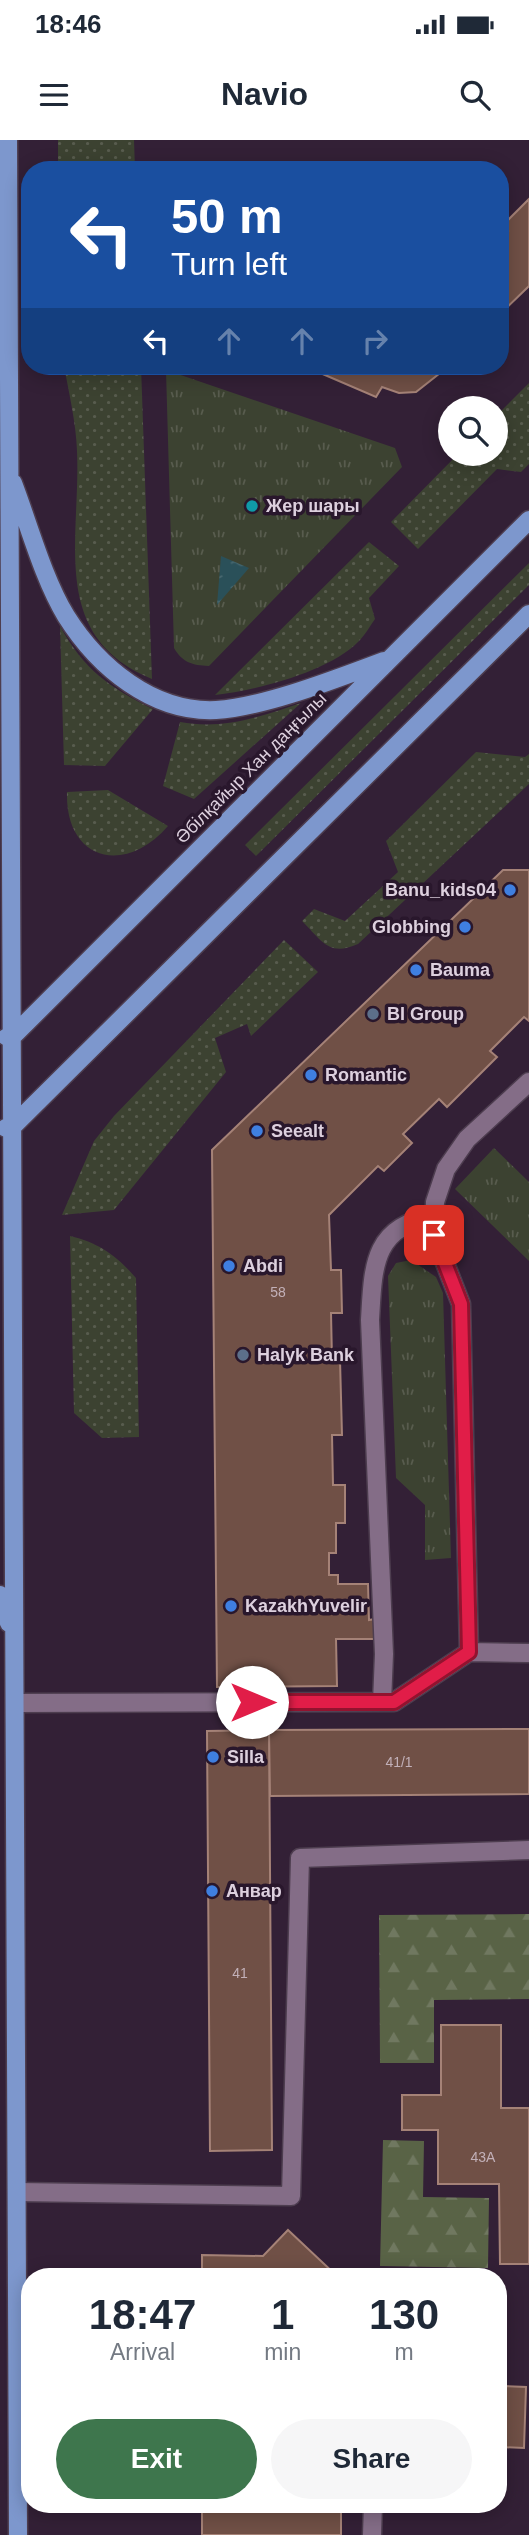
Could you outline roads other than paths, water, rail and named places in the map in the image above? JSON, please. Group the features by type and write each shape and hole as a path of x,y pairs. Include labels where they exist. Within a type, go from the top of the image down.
{"main road":[{"path":"8,140 6,1128 15,1703 18,2535"},
{"path":"8,471 65,614 94,654 124,679 162,702 216,710 324,683 391,658"},
{"name":"Әбілқайыр Хан даңғылы","path":"6,1038 529,520"},
{"path":"6,1128 529,614"},
{"path":"0,1595 14,1640"}],"lane":[{"path":"469,1652 461,1304 434,1235 435,1202 446,1169 467,1139 529,1082"},
{"path":"383,1702 384,1654 370,1320 373,1265 390,1235 414,1220 434,1217"},
{"path":"15,1703 394,1702 469,1652 529,1653"},
{"path":"17,2192 291,2196 300,1858 529,1850"},
{"path":"373,2513 373,2535"}],"water":[{"path":"221,556 249,568 217,605"}],"place":[{"name":"Жер шары","path":"252,506"},
{"name":"Banu_kids04","path":"510,890"},
{"name":"Globbing","path":"465,927"},
{"name":"Bauma","path":"416,970"},
{"name":"BI Group","path":"373,1014"},
{"name":"Romantic","path":"311,1075"},
{"name":"Seealt","path":"257,1131"},
{"name":"Abdi","path":"229,1266"},
{"name":"Halyk Bank","path":"243,1355"},
{"name":"KazakhYuvelir","path":"231,1606"},
{"name":"Silla","path":"213,1757"},
{"name":"Анвар","path":"212,1891"}]}
